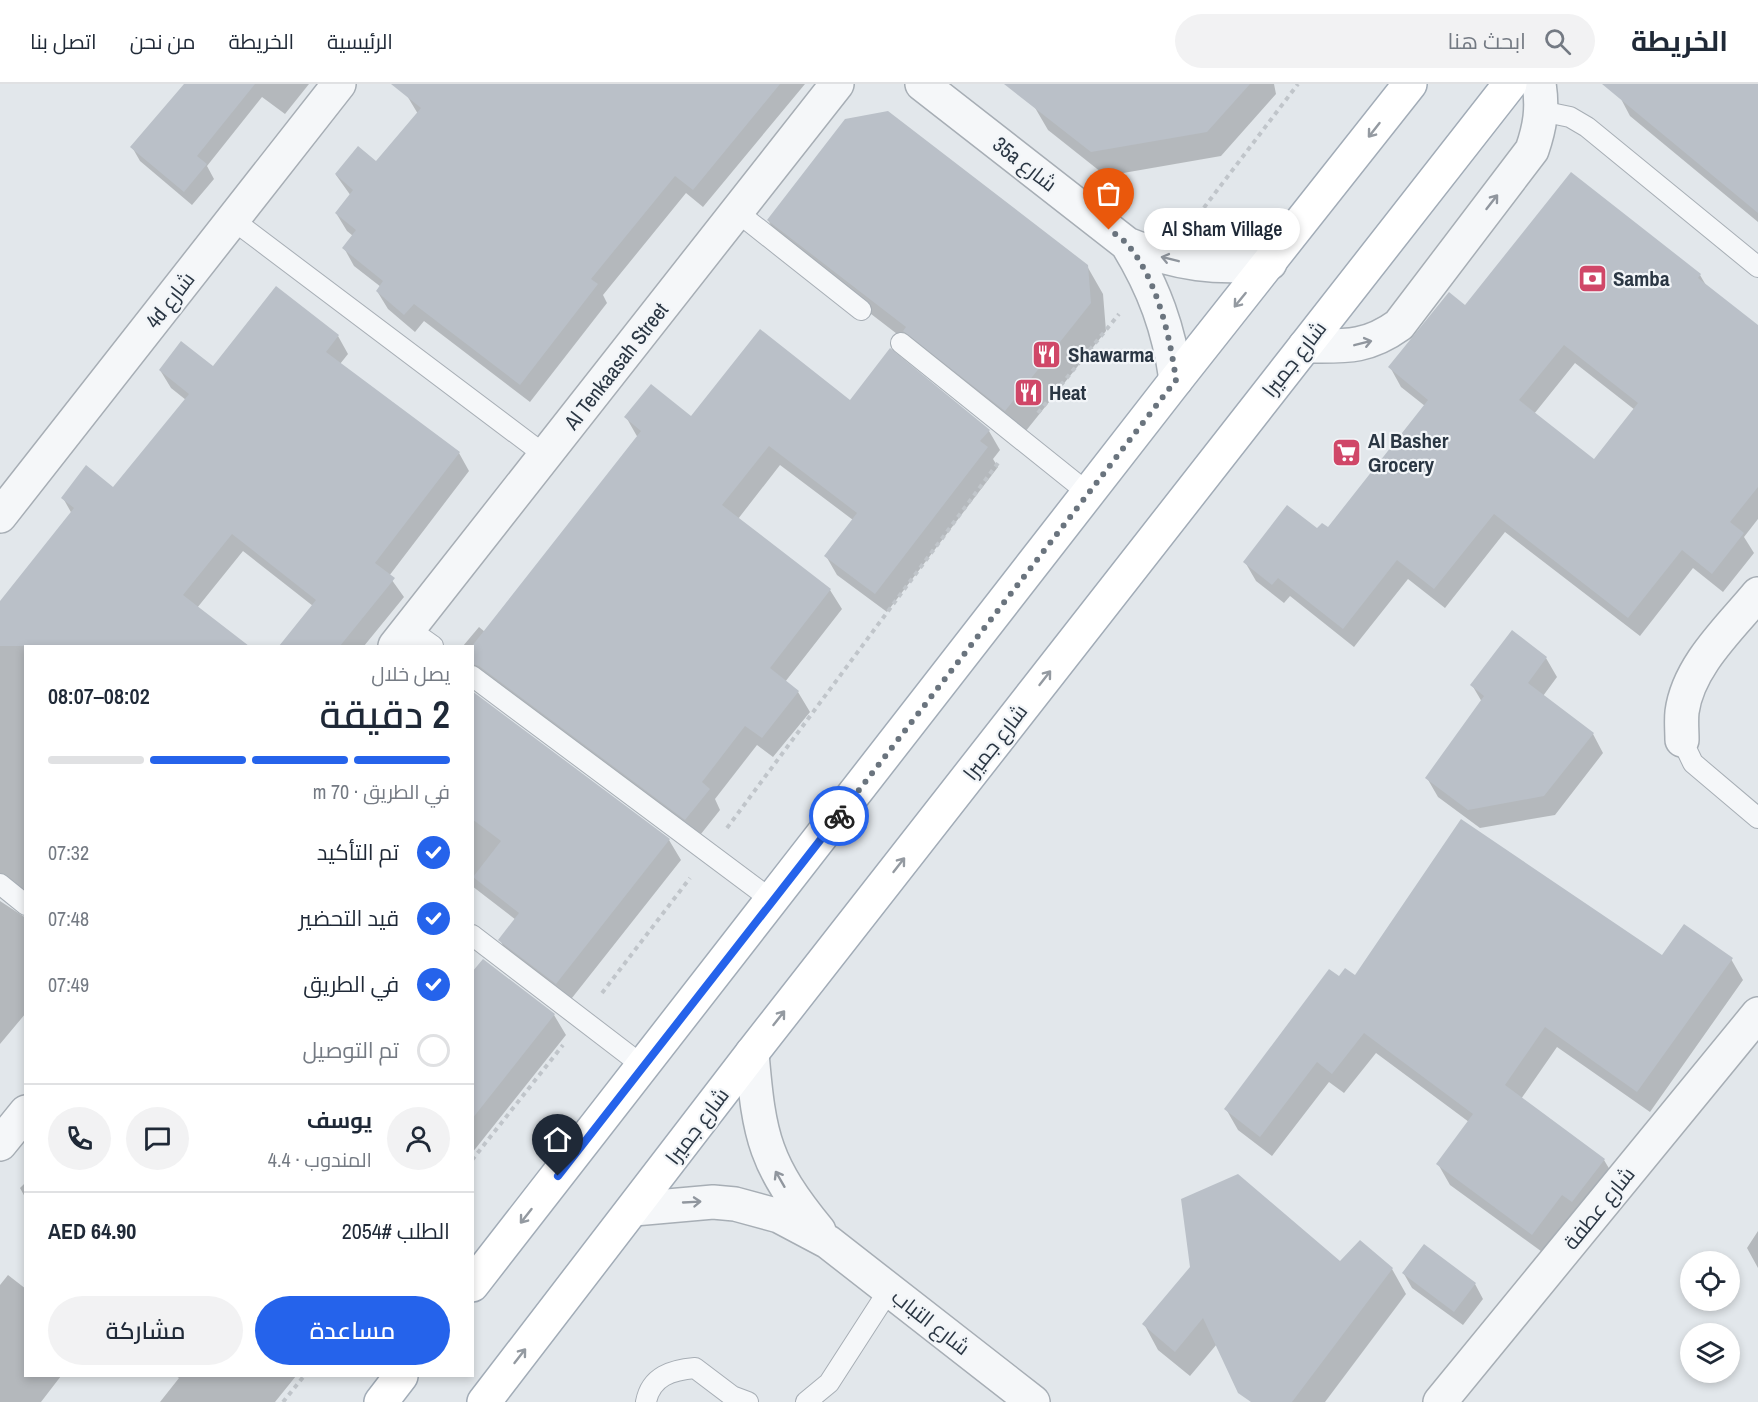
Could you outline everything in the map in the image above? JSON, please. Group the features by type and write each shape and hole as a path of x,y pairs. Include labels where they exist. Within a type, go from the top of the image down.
{"main road":[{"path":"474,1282 773,901 1176,380 1410,84"},
{"name":"شارع جميرا","path":"484,1402 752,1053 1510,84"},
{"path":"381,1402 401,1377"}],"street":[{"name":"4d شارع","path":"0,516 339,84"},
{"name":"Al Tenkaasah Street","path":"412,641 546,456 837,84"},
{"name":"35a شارع","path":"922,84 1157,269 1270,263"},
{"path":"1305,346 1358,345 1385,335 1399,325 1532,150 1540,129 1540,97"},
{"path":"1157,269 1176,380"},
{"path":"1682,740 1682,711 1691,682 1707,657 1758,594"},
{"name":"شارع عطفة","path":"1440,1402 1758,1014"},
{"name":"شارع التباب","path":"752,1053 756,1110 769,1156 792,1197 828,1242"},
{"path":"0,1144 24,1114"},
{"name":"شارع التباب","path":"634,1209 690,1202 735,1204 779,1216 828,1242 1033,1402"}],"lane":[{"path":"1540,97 1587,126 1758,267"},
{"path":"736,211 861,310"},
{"path":"233,220 546,456"},
{"path":"901,343 1088,493"},
{"path":"474,677 773,901"},
{"path":"1682,740 1693,763 1758,818"},
{"path":"0,884 24,902"},
{"path":"474,936 643,1066"},
{"path":"806,1402 829,1383 890,1290"},
{"path":"646,1402 648,1392 661,1377 677,1369 695,1368 732,1396 748,1402"}],"path":[{"path":"474,1157 709,853 1018,437 1157,269 1298,84"},
{"path":"283,1402 303,1377"}],"building":[{"path":"184,84 255,84 197,156 207,164 184,192 130,147"},
{"path":"391,84 780,84 693,190 675,176 591,279 598,284 520,385 414,304 404,315 376,291 383,281 342,248 356,230 335,213 353,190 335,174 358,146 376,161 421,108"},
{"path":"1004,84 1250,84 1207,132 1091,152"},
{"path":"1602,84 1758,84 1758,213"},
{"path":"888,111 1088,265 1091,303 1005,411 903,331 906,327 767,220 845,119"},
{"path":"1571,172 1701,274 1698,278 1758,325 1758,487 1730,522 1744,533 1712,574 1682,550 1628,618 1494,514 1434,589 1397,560 1343,629 1278,578 1272,585 1243,562 1287,505 1317,528 1322,523 1328,527 1428,400 1388,367 1449,292 1465,305","holes":["1564,345 1638,403 1594,459 1519,400"]},
{"path":"276,286 339,335 326,352 460,452 375,563 395,578 341,645 280,645 316,600 232,534 183,595 248,645 0,646 0,601 74,508 61,498 86,465 113,487 189,394 159,370 181,341 213,366"},
{"path":"760,329 850,400 890,348 990,430 980,441 988,447 875,594 824,556 857,513 769,446 722,505 831,589 770,668 799,691 762,738 745,726 702,782 710,789 685,820 479,666 474,665 473,645 641,431 624,417 651,384 691,416"},
{"path":"1512,630 1547,657 1528,683 1594,733 1544,796 1468,810 1425,778 1484,696 1470,685"},
{"path":"474,692 670,839 556,984 498,940 519,913 474,878 501,841 474,821"},
{"path":"1461,819 1662,955 1684,924 1733,958 1637,1092 1545,1027 1505,1085 1605,1159 1572,1202 1562,1195 1532,1235 1436,1164 1473,1114 1364,1033 1332,1074 1317,1062 1260,1137 1224,1109 1329,969 1339,976 1345,968 1355,975"},
{"path":"483,959 555,1014 474,1116 474,970"},
{"path":"1238,1174 1340,1261 1360,1240 1393,1268 1292,1402 1251,1402 1238,1393 1203,1318 1175,1352 1142,1324 1190,1267 1181,1199"},
{"path":"1424,1244 1476,1283 1454,1312 1402,1273"}],"way so far":[{"path":"839,816 1176,380 1165,323 1155,296 1127,244 1109,230"}],"place":[{"name":"Al Sham Village","path":"1109,230"},
{"name":"Samba","path":"1592,278"},
{"name":"Shawarma","path":"1047,354"},
{"name":"Heat","path":"1028,392"},
{"name":"Al Basher Grocery","path":"1347,452"}],"route":[{"path":"558,1176 839,816"}]}
